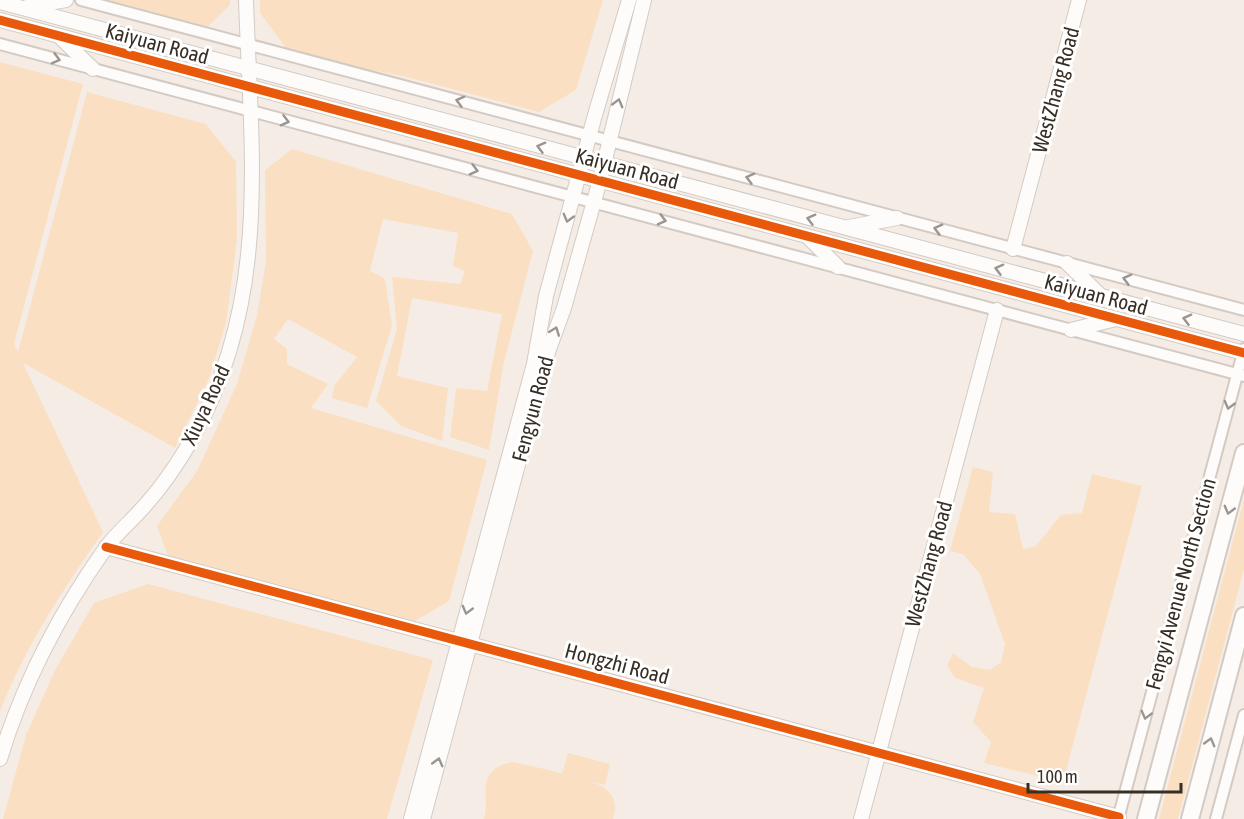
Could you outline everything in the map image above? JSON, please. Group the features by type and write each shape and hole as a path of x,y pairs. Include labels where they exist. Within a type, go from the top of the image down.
{"main road":[{"name":"Fengyi Avenue North Section","path":"1146,819 1244,453"},
{"path":"1190,819 1244,616"}],"street":[{"path":"23,8 66,0"},
{"name":"Kaiyuan Road","path":"81,0 1244,310"},
{"name":"Xiuya Road","path":"0,759 31,673 57,624 106,547 141,510 178,462 208,408 228,358 244,295 252,220 246,0"},
{"name":"Fengyun Road","path":"423,819 464,641 534,364 546,296 629,0"},
{"name":"Fengyun Road","path":"411,819 549,349 564,308 600,180 602,163 644,0"},
{"name":"WestZhang Road","path":"1013,249 1080,0"},
{"name":"Kaiyuan Road","path":"0,2 1244,334"},
{"name":"Kaiyuan Road","path":"0,20 1244,352"},
{"path":"58,36 93,69"},
{"name":"Kaiyuan Road","path":"0,44 1241,375"},
{"path":"846,228 897,218"},
{"path":"807,236 838,267"},
{"path":"1067,263 1101,296"},
{"name":"WestZhang Road","path":"861,819 997,310"},
{"path":"1071,330 1117,319"},
{"name":"Fengyi Avenue North Section","path":"1119,818 1241,375 1244,352"},
{"name":"Hongzhi Road","path":"106,547 1119,818"},
{"path":"1216,819 1244,715"}],"shaded area":[{"path":"97,0 230,0 230,5 203,31"},
{"path":"260,0 603,0 576,90 539,112 403,76 291,55 260,13"},
{"path":"0,62 83,84 14,344 18,352 87,92 206,124 236,162 237,240 226,323 209,379 175,448 23,363 103,532 46,618 21,664 0,711"},
{"path":"292,149 512,214 533,251 504,362 489,450 450,437 456,388 487,391 502,314 412,298 397,376 448,388 442,441 401,426 376,401 397,329 392,277 460,284 465,271 453,266 458,233 383,219 370,271 385,279 392,326 367,408 332,398 334,386 357,357 288,319 274,339 287,349 287,364 328,384 311,408 487,460 449,601 410,624 169,559 157,526 197,471 237,384 257,315 266,261 265,170"},
{"path":"973,467 993,472 989,512 1015,514 1023,549 1036,546 1061,515 1082,513 1092,474 1142,486 1063,782 984,763 991,742 973,722 984,688 955,678 947,666 953,653 972,667 990,670 1001,662 1005,644 980,574 963,554 950,551"},
{"path":"1244,499 1244,569 1178,819 1159,819"},
{"path":"148,584 433,660 387,819 3,819 26,735 55,670 94,603"},
{"path":"568,753 610,764 605,785 562,774"},
{"path":"512,762 574,776 603,787 614,801 613,819 484,819 488,777 500,766"}],"cycle path":[{"path":"0,20 1244,353"},
{"path":"106,547 1119,817"}]}
